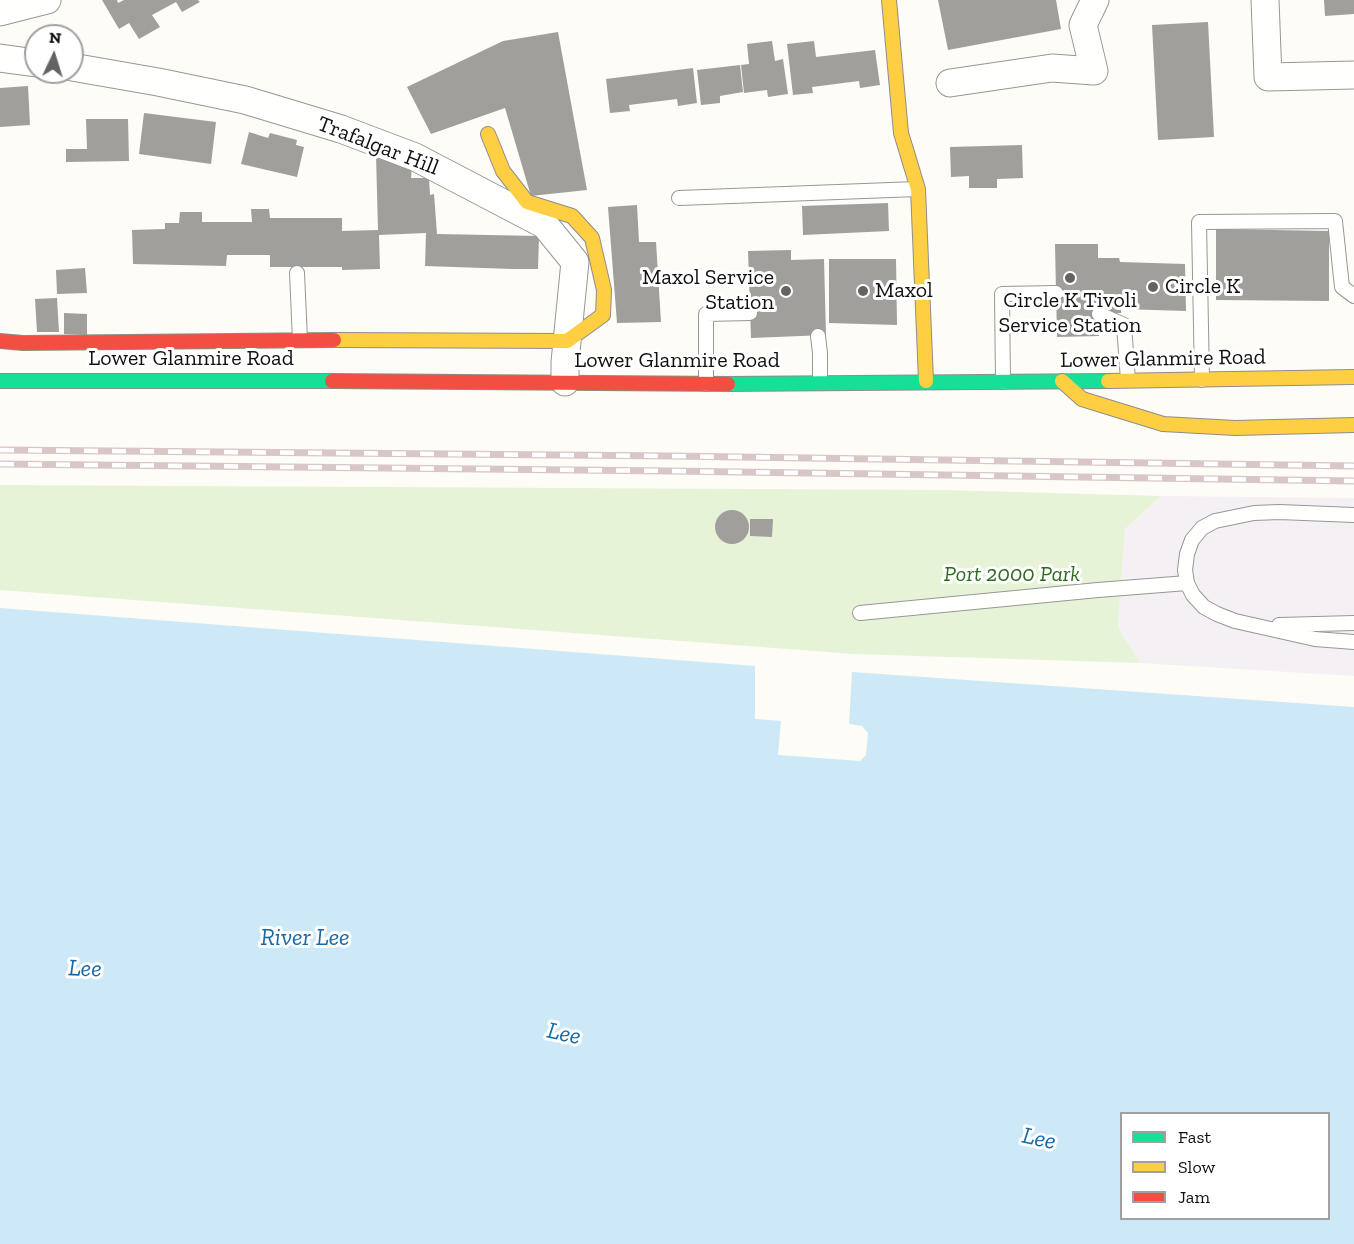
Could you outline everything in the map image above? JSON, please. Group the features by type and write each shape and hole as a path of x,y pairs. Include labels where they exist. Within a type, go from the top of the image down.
{"main road":[{"path":"889,0 901,133 918,189 926,381"},
{"path":"0,340 23,343 300,340 567,341 603,315 604,290 592,238 572,216 527,202 503,171 489,134"},
{"name":"Lower Glanmire Road","path":"0,381 706,384 1354,377"},
{"path":"1062,381 1082,399 1163,424 1235,428 1354,425"}],"street":[{"path":"0,12 47,0"},
{"path":"950,83 1052,68 1094,71 1083,25 1095,0"},
{"path":"1265,0 1268,77 1354,75"},
{"path":"0,58 24,61"},
{"name":"Trafalgar Hill","path":"84,69 245,100 341,129 416,157 545,225 575,262 565,382"}],"lane":[{"path":"679,198 918,189"},
{"path":"1202,380 1199,222 1335,221 1342,287 1354,296"},
{"path":"297,273 300,340"},
{"path":"1003,382 1002,294 1056,293"},
{"path":"706,384 706,314 750,313"},
{"path":"1099,314 1124,325 1128,380"},
{"path":"818,336 820,382"},
{"path":"1354,515 1271,512 1215,520 1202,528 1192,540 1185,570 1192,595 1204,607 1217,614 1235,621 1315,639 1354,642"},
{"path":"860,613 1187,583"},
{"path":"1256,626 1354,623"}],"shaded area":[{"path":"1161,496 1354,498 1354,676 1140,663 1118,627 1125,529"}],"green space":[{"name":"Port 2000 Park","path":"0,485 942,490 1161,496 1125,529 1118,627 1140,663 854,654 0,590"}],"water":[{"name":"River Lee","path":"0,608 755,666 755,719 781,721 778,755 860,761 866,755 868,733 862,726 849,724 852,672 1354,707 1354,1244 0,1244"}],"building":[{"path":"102,0 117,0 118,3 124,0 198,0 200,2 182,12 176,2 152,15 160,27 139,39 129,23 119,29"},
{"path":"938,0 1056,0 1061,29 948,50"},
{"path":"1324,0 1354,0 1354,14 1325,16"},
{"path":"1208,22 1214,137 1158,140 1152,25"},
{"path":"558,32 587,190 531,196 505,108 431,134 407,87 503,41"},
{"path":"772,41 775,61 783,59 788,94 768,97 767,90 744,93 741,65 749,64 747,44"},
{"path":"814,41 816,57 875,50 880,85 860,88 859,81 812,87 813,93 793,95 787,44"},
{"path":"740,65 743,92 720,96 720,103 701,105 697,70"},
{"path":"693,68 697,103 678,106 677,99 629,105 630,111 610,113 606,79"},
{"path":"28,86 30,125 0,127 0,88"},
{"path":"144,113 216,122 211,164 139,154"},
{"path":"86,119 128,119 129,161 66,162 66,149 87,149"},
{"path":"249,132 268,138 270,133 297,140 296,145 304,147 297,177 241,164"},
{"path":"1022,145 1023,178 997,179 997,188 969,188 969,176 951,177 950,147"},
{"path":"376,155 412,165 411,178 429,178 430,195 434,194 437,234 539,236 538,269 425,266 426,233 379,235 380,269 270,267 270,255 227,255 226,266 133,264 132,230 165,229 165,223 179,223 180,212 202,212 202,222 252,222 251,209 269,209 270,218 342,218 342,231 378,230"},
{"path":"888,203 889,231 803,235 802,206"},
{"path":"637,205 639,242 656,242 661,322 617,323 608,207"},
{"path":"1216,229 1329,231 1329,301 1216,300"},
{"path":"1055,244 1098,244 1098,258 1119,258 1120,262 1185,264 1186,311 1121,309 1121,313 1099,314 1099,336 1057,337"},
{"path":"791,250 791,260 824,259 826,335 751,338 748,251"},
{"name":"Maxol","path":"829,259 896,259 897,325 829,323"},
{"path":"85,268 87,293 57,294 56,270"},
{"path":"57,298 59,332 37,332 35,299"},
{"path":"64,313 87,314 87,335 64,334"},
{"path":"732,510 744,515 749,527 744,539 732,544 720,539 715,527 720,515"},
{"path":"750,519 773,519 772,537 750,536"}],"railway":[{"path":"0,450 671,456 1354,466"},
{"path":"0,464 1354,481"}],"traffic: fast":[{"path":"0,381 332,381"},
{"path":"728,384 1108,381"}],"traffic: slow":[{"path":"889,0 901,133 918,189 926,381"},
{"path":"334,340 567,341 603,315 604,290 592,238 572,216 527,202 503,171 488,134"},
{"path":"1108,381 1354,377"},
{"path":"1062,381 1082,399 1163,424 1235,428 1354,425"}],"traffic: jam":[{"path":"0,341 23,343 334,340"},
{"path":"332,381 728,384"}],"place":[{"name":"Circle K Tivoli Service Station","path":"1070,278"},
{"name":"Circle K","path":"1153,287"},
{"name":"Maxol Service Station","path":"786,291"},
{"name":"Maxol","path":"863,291"}],"water label":[{"name":"Lee","path":"85,969"},
{"name":"Lee","path":"564,1034"},
{"name":"Lee","path":"1039,1139"}]}
